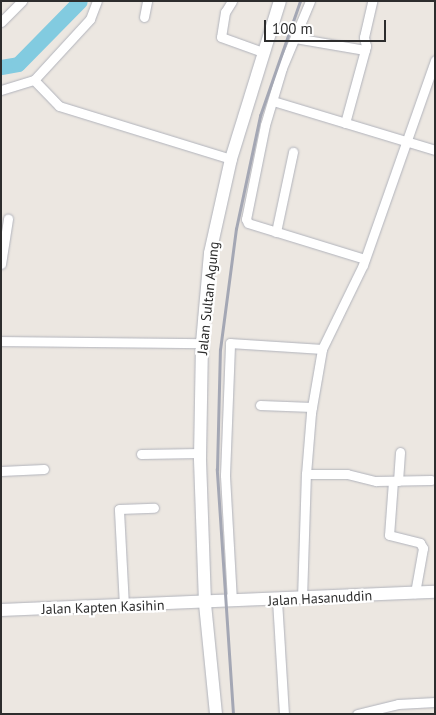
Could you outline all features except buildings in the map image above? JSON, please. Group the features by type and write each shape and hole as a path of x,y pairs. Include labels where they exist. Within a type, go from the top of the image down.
{"street":[{"path":"1,22 22,1"},
{"path":"1,90 34,80 90,19 97,1"},
{"path":"144,17 147,1"},
{"path":"232,1 225,12 221,37 263,52"},
{"name":"Jalan Sultan Agung","path":"216,714 205,603 200,454 202,344 210,254 231,159 280,1"},
{"path":"310,1 273,100 246,219 248,223 363,266"},
{"path":"344,123 365,50 364,36 372,1"},
{"path":"295,38 365,50"},
{"path":"302,599 306,474 312,407 322,349 363,266 408,143 435,60"},
{"path":"34,80 59,106 231,159"},
{"path":"273,100 435,150"},
{"path":"276,232 293,152"},
{"path":"1,264 8,219"},
{"path":"1,340 202,344"},
{"path":"232,601 225,475 230,343 322,349"},
{"path":"260,405 312,407"},
{"path":"400,452 389,535 420,543 423,548 415,593"},
{"path":"141,454 200,454"},
{"path":"1,471 44,469"},
{"path":"306,474 334,473 363,480 431,480"},
{"path":"124,606 119,509 154,508"},
{"name":"Jalan Hasanuddin","path":"205,603 435,592"},
{"path":"277,600 284,714"},
{"name":"Jalan Kapten Kasihin","path":"1,610 205,603"},
{"path":"357,714 398,704 435,702"}],"waterway":[{"path":"1,67 18,64 80,1"}],"railway":[{"path":"233,714 217,470 220,350 236,229 260,116 300,1"}]}
